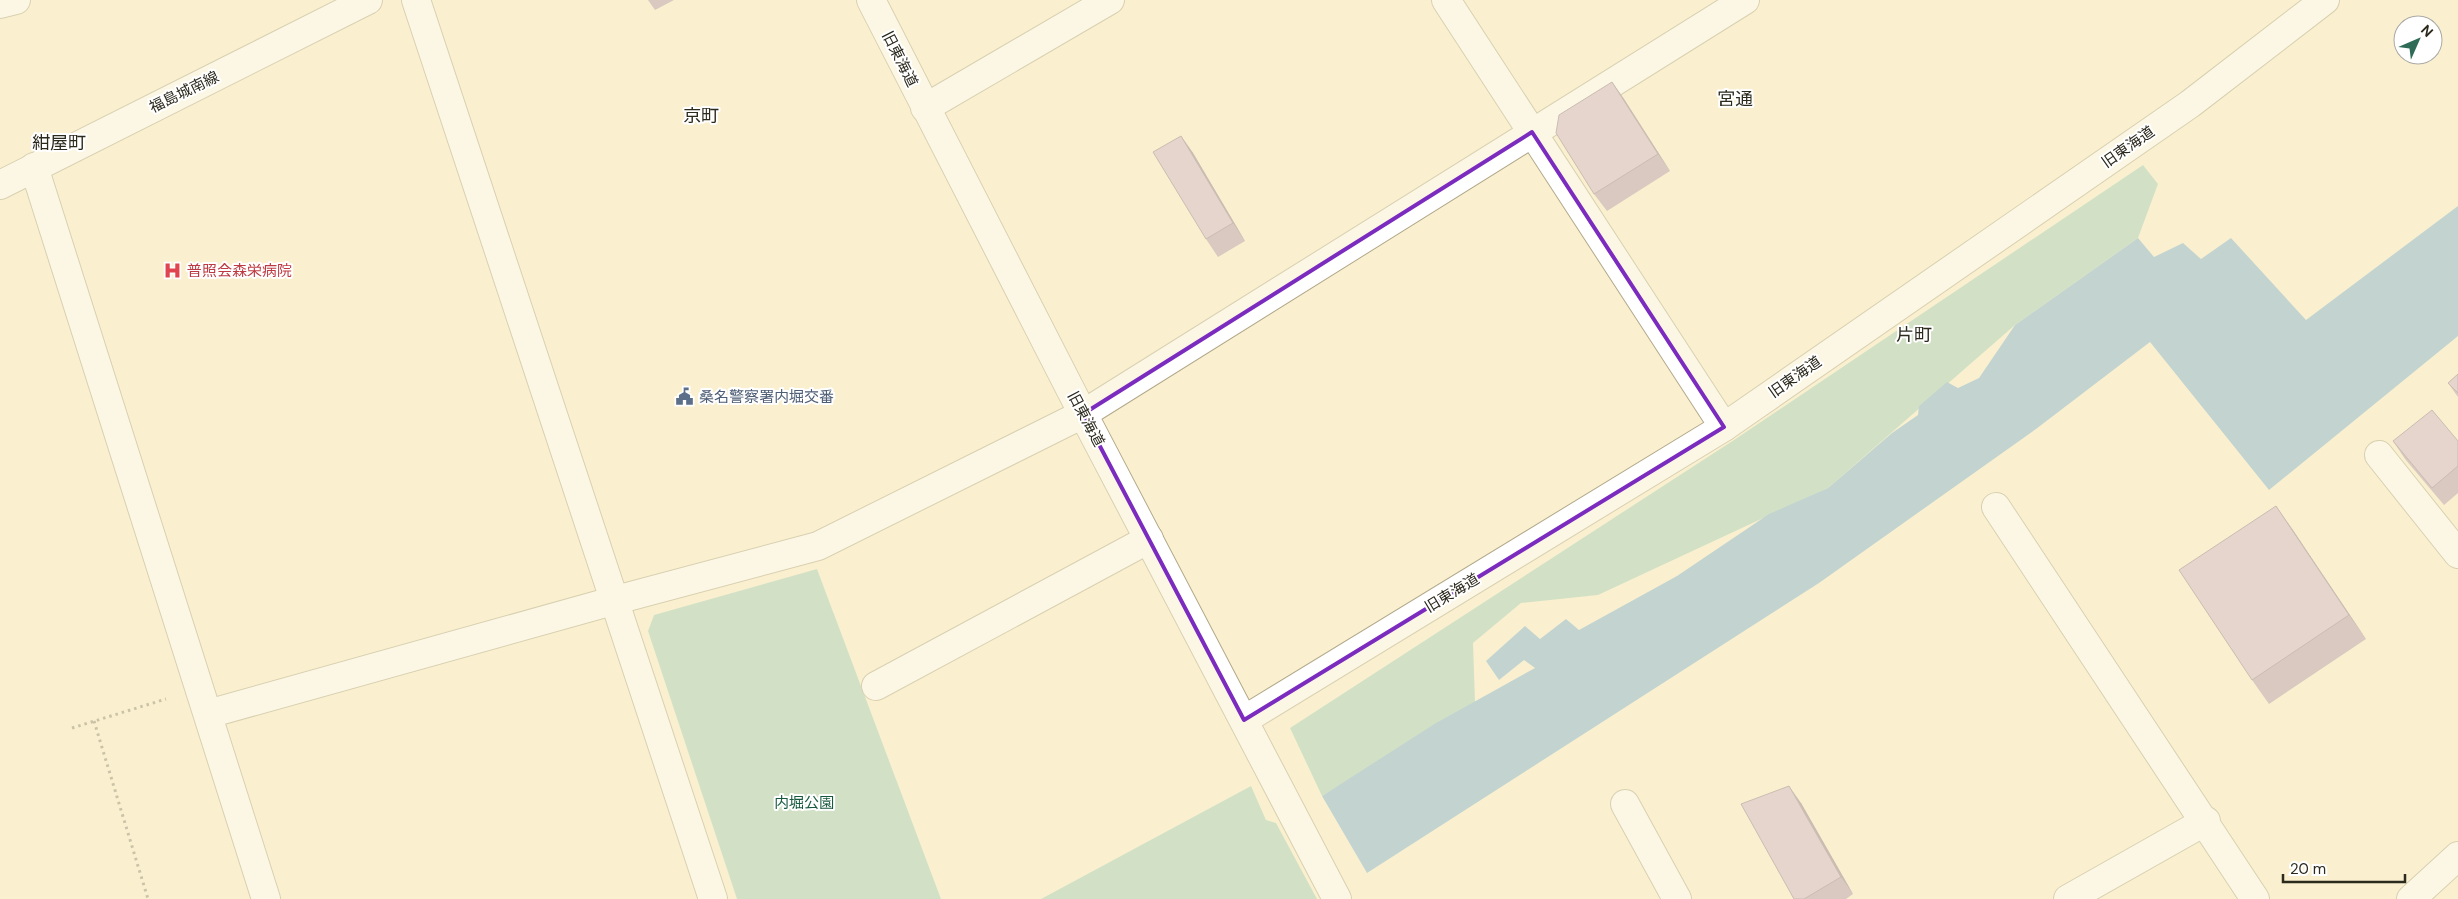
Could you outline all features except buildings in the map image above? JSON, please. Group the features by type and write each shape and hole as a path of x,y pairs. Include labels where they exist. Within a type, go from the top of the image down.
{"street":[{"path":"0,4 16,0"},
{"name":"福島城南線","path":"0,185 368,0"},
{"path":"416,0 616,600 713,899"},
{"name":"旧東海道","path":"871,0 1083,414 1244,720 1724,427 2190,104 2325,0"},
{"path":"926,108 1110,0"},
{"path":"1446,0 1724,427"},
{"path":"208,714 616,600 818,546 1083,414 1745,0"},
{"path":"34,167 266,899"},
{"path":"2379,455 2458,554"},
{"path":"1996,507 2256,899"},
{"path":"876,686 1149,540"},
{"path":"1244,720 1337,899"},
{"path":"1625,804 1678,899"},
{"path":"2068,899 2206,821"},
{"path":"2411,899 2458,856"}],"path":[{"path":"72,728 200,688"},
{"path":"94,721 148,899"}],"highlighted area":[{"path":"1532,132 1724,427 1244,720 1083,414"}],"green space":[{"path":"2143,165 2158,184 2138,238 2015,325 1828,488 1598,595 1521,603 1473,643 1475,702 1322,796 1290,728 1734,440"},
{"name":"内堀公園","path":"817,569 941,899 737,899 648,631 654,615"},
{"path":"1251,786 1266,820 1276,823 1317,899 1041,899"}],"water":[{"path":"2458,206 2458,336 2269,490 2150,342 2036,429 1819,583 1367,873 1322,796 1436,723 1535,668 1524,660 1499,680 1486,661 1525,626 1540,639 1566,619 1579,630 1677,576 1769,514 1828,488 1892,433 1918,415 1919,406 1947,382 1958,388 1979,378 2015,325 2138,238 2154,257 2183,243 2201,259 2231,238 2306,320"}],"place":[{"name":"普照会森栄病院","path":"173,271"},
{"name":"桑名警察署内堀交番","path":"685,397"}],"district":[{"name":"宮通","path":"1735,99"},
{"name":"京町","path":"701,116"},
{"name":"紺屋町","path":"59,143"},
{"name":"片町","path":"1914,335"}]}
